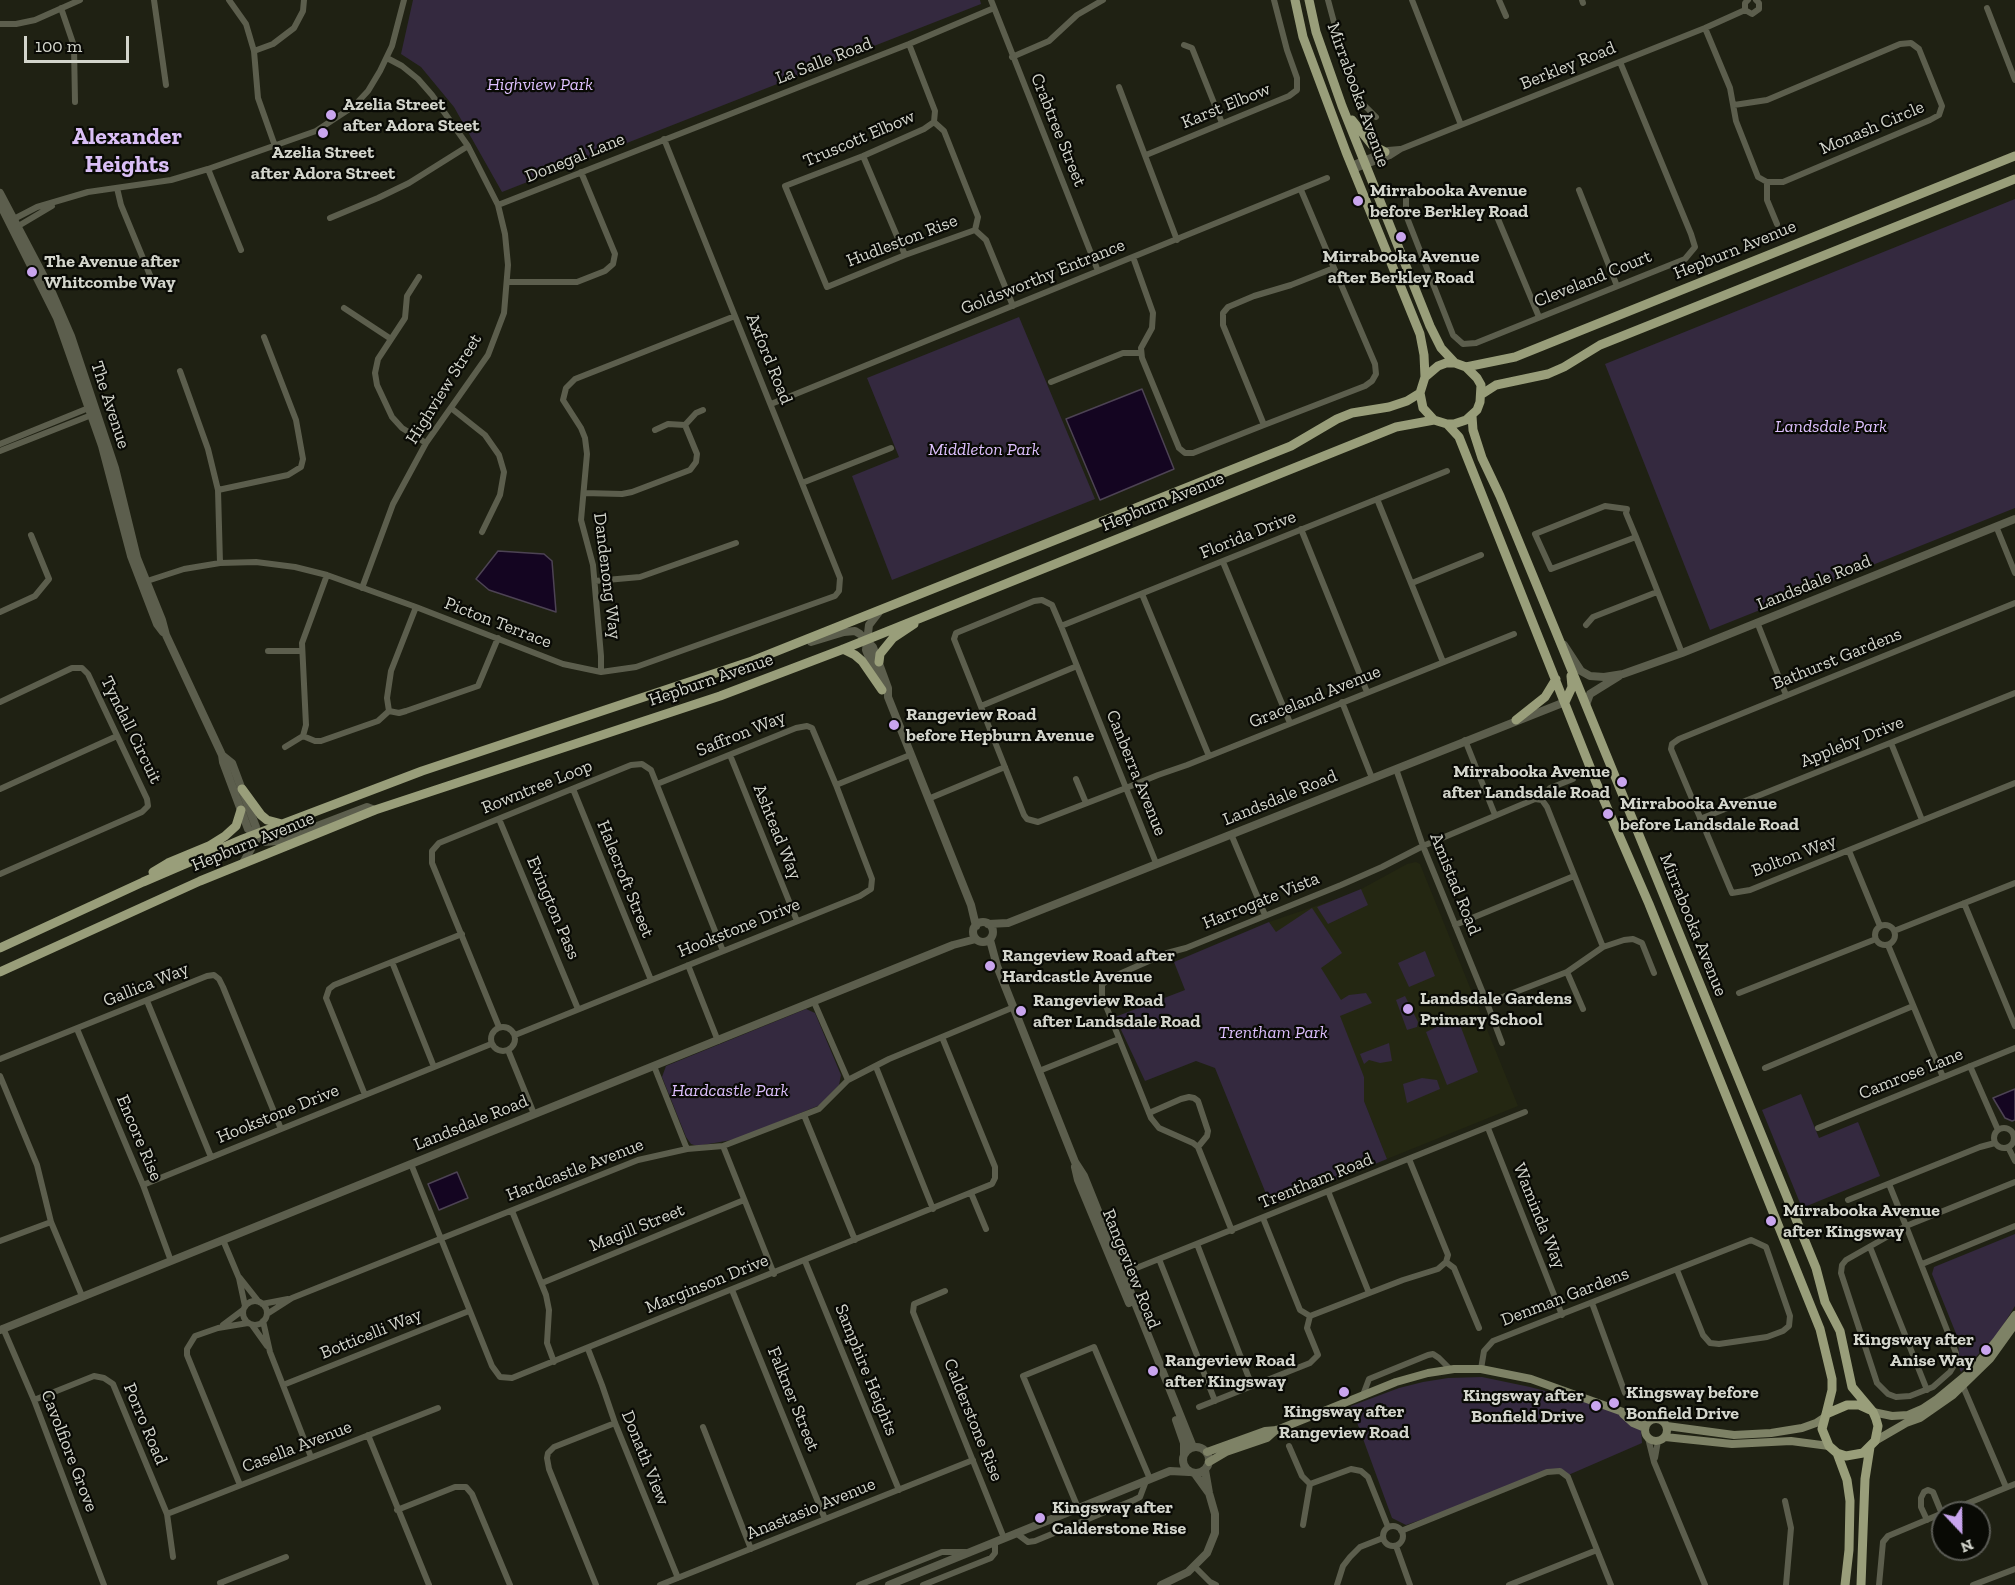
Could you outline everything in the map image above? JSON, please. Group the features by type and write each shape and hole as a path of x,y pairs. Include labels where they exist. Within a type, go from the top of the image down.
{"main road":[{"name":"Mirrabooka Avenue","path":"1295,0 1304,37 1352,168 1420,334 1425,377"},
{"name":"Mirrabooka Avenue","path":"1310,0 1316,33 1342,106 1430,326 1441,348 1455,363"},
{"path":"1342,106 1367,139 1384,152"},
{"name":"Hepburn Avenue","path":"1466,367 1515,357 2015,156"},
{"name":"Hepburn Avenue","path":"1482,394 1496,385 1548,374 1600,345 2015,179"},
{"path":"1455,363 1466,367 1477,378 1482,394 1472,416 1460,423 1447,424 1434,420 1424,408 1420,393 1425,377 1438,366 1455,363"},
{"name":"Hepburn Avenue","path":"0,948 254,834 422,771 706,678 772,654 1291,446 1337,419 1352,413 1406,402 1420,393"},
{"name":"Mirrabooka Avenue","path":"1472,416 1473,430 1482,458 1500,496 1816,1268 1825,1302 1840,1331 1852,1387 1871,1411"},
{"name":"Hepburn Avenue","path":"0,972 243,863 375,810 720,696 866,640 1396,427 1434,420"},
{"name":"Mirrabooka Avenue","path":"1447,424 1459,437 1820,1329 1832,1379 1826,1416"},
{"path":"879,662 880,654 893,638 942,608"},
{"path":"1559,640 1572,683 1572,690 1565,702"},
{"path":"843,649 862,661 885,694"},
{"path":"1516,720 1545,697 1556,679"},
{"path":"242,789 261,815 267,820 282,824"},
{"path":"143,882 149,874 168,863 209,846 225,836 236,826 241,810"},
{"path":"1837,1453 1855,1455 1905,1423 1920,1418 1962,1383 2014,1320"},
{"path":"1207,1461 1265,1431 1277,1430 1396,1382 1450,1369 1481,1369 1531,1380 1618,1410 1633,1423 1646,1424 1659,1418 1667,1426 1734,1435 1771,1434 1802,1428 1816,1423 1847,1405 1859,1405 1871,1411 1892,1416 1915,1413 1962,1383"},
{"path":"1861,1585 1865,1479 1878,1426 1871,1411"},
{"path":"1826,1416 1822,1429 1829,1446 1837,1453 1847,1480 1850,1501 1849,1551 1845,1585"},
{"path":"1646,1424 1648,1438 1732,1444 1791,1441 1829,1446"},
{"path":"1662,1439 1667,1426"}],"street":[{"path":"0,24 16,24 35,20 80,0"},
{"path":"154,0 166,85"},
{"path":"229,0 246,24 254,51 258,98 275,146"},
{"path":"254,51 273,44 294,28 303,11 304,0"},
{"path":"13,224 37,207 55,204 88,192 171,180 316,131 354,106 368,91 387,58 399,24 404,0"},
{"name":"Crabtree Street","path":"991,0 1098,272"},
{"path":"1012,57 1049,40 1077,15 1103,0"},
{"name":"Karst Elbow","path":"1146,155 1289,96 1297,90 1297,78 1274,0"},
{"path":"1328,0 1339,42 1362,103 1376,117"},
{"path":"1412,0 1461,125"},
{"path":"1499,0 1506,16"},
{"path":"1746,10 1745,3 1748,0"},
{"path":"1757,2 1768,0"},
{"name":"Berkley Road","path":"1352,168 1390,156 1401,149 1746,10 1755,13 1759,9 1757,2"},
{"path":"61,8 74,46 75,102"},
{"name":"La Salle Road","path":"664,139 909,44 994,8"},
{"path":"1987,8 2015,80"},
{"path":"1705,28 1730,88 1736,121 1758,177 1767,182 1767,200 1777,224"},
{"name":"Monash Circle","path":"1734,105 1767,100 1900,44 1911,43 1919,50 1942,106 1939,115 1783,182 1767,182"},
{"name":"Truscott Elbow","path":"827,287 785,186 863,156 924,129 934,122 935,111 909,44"},
{"path":"1184,45 1192,48 1221,123"},
{"name":"Highview Street","path":"362,588 393,504 426,443 488,355 504,313 508,265 505,234 498,205 468,146 418,79 387,58"},
{"name":"Cleveland Court","path":"1406,195 1406,215 1453,336 1463,344 1476,344 1685,259 1695,247 1620,62"},
{"path":"1119,87 1177,240"},
{"path":"934,122 944,131 978,217 975,230"},
{"name":"Donegal Lane","path":"498,205 664,139"},
{"name":"Axford Road","path":"664,139 840,578 839,591"},
{"path":"330,218 409,183 468,146"},
{"name":"Berkley Road","path":"1365,163 1384,152 1401,149"},
{"path":"863,156 905,255"},
{"path":"208,169 230,218 241,250"},
{"path":"507,282 577,282 605,272 613,264 615,254 581,172"},
{"name":"Goldsworthy Entrance","path":"771,404 1327,178"},
{"path":"117,188 121,206 154,285"},
{"path":"1133,257 1153,313 1153,324 1143,342 1141,353 1177,444 1185,453 1193,453 1365,386 1375,377 1375,364 1301,190"},
{"path":"1579,190 1617,286"},
{"name":"The Avenue","path":"0,193 57,318 93,410 131,556 143,582 157,624 166,635 222,755 248,829 254,834 256,827 232,763 222,755"},
{"name":"The Avenue","path":"0,204 13,224"},
{"path":"1498,219 1539,317"},
{"name":"Hudleston Rise","path":"827,287 905,255 975,230 986,240 1013,306"},
{"path":"1264,424 1223,325 1223,313 1228,307 1254,296 1291,285 1334,268"},
{"path":"419,277 407,296 405,318 378,360 375,373 377,385 392,417 402,428 426,443"},
{"path":"344,308 392,339"},
{"name":"Dandenong Way","path":"601,672 595,581 591,553 581,520 587,453 585,438 563,400 566,388 575,379 735,316"},
{"path":"218,490 288,475 301,467 303,459 296,420 264,337"},
{"path":"1051,382 1123,353 1141,353"},
{"path":"180,371 208,449 218,490 220,563"},
{"path":"451,408 485,435 499,455 504,472 500,495 482,532"},
{"path":"0,444 93,410"},
{"path":"0,451 93,410"},
{"path":"685,425 702,410"},
{"path":"655,430 668,424 685,425"},
{"path":"584,493 632,492 690,470 696,462 697,454 685,425"},
{"path":"802,483 891,448"},
{"name":"Florida Drive","path":"1061,626 1447,471"},
{"path":"1377,499 1443,662"},
{"path":"1636,537 1551,569 1535,534 1605,506 1628,509 1626,513 1636,537 1682,653"},
{"name":"Landsdale Road","path":"1586,705 1590,694 1623,674 1682,653 2015,519"},
{"path":"1996,526 2015,573"},
{"path":"1301,530 1367,693"},
{"path":"0,612 35,596 49,579 31,535"},
{"path":"595,581 640,577 736,543"},
{"path":"1412,583 1481,555"},
{"path":"1224,562 1290,723"},
{"name":"Picton Terrace","path":"143,582 184,569 220,563 273,563 327,575 573,667 601,672 636,667 826,600 835,596 839,591"},
{"path":"285,747 303,736 306,725 301,651 304,636 327,575"},
{"path":"1586,625 1593,618 1657,591"},
{"path":"1142,594 1209,756"},
{"name":"Canberra Avenue","path":"981,706 954,639 956,633 1042,600 1052,605 1156,863"},
{"name":"Bathurst Gardens","path":"1672,744 1679,739 1786,695 2015,603"},
{"path":"389,711 387,698 392,671 416,607"},
{"path":"879,612 869,624 866,650 970,905 975,927 974,934 978,940"},
{"path":"1757,622 1786,695"},
{"path":"772,654 844,632 858,632 873,647 888,688 885,694"},
{"name":"Graceland Avenue","path":"1005,767 1027,819 1038,822 1514,634"},
{"path":"389,711 399,713 478,686 498,638"},
{"name":"Landsdale Road","path":"1559,640 1581,672 1596,677 1623,674"},
{"path":"268,651 301,651"},
{"path":"928,798 1005,767 981,706 1077,666"},
{"name":"Tyndall Circuit","path":"0,702 72,668 82,668 88,674 147,799 148,806 142,812 0,874"},
{"name":"Appleby Drive","path":"1700,819 2015,693"},
{"path":"1342,702 1372,778"},
{"name":"Landsdale Road","path":"953,945 975,927 987,923 1008,922 1565,702"},
{"path":"303,736 321,741 378,722 389,711"},
{"name":"Saffron Way","path":"657,784 796,728 807,726 815,732 836,785"},
{"path":"0,789 117,736"},
{"path":"1465,741 1495,815"},
{"path":"1891,743 1922,820"},
{"name":"Bolton Way","path":"1672,744 1671,749 1732,893 1750,890 2015,783"},
{"name":"Ashtead Way","path":"730,755 797,921"},
{"path":"836,785 910,755"},
{"name":"Rowntree Loop","path":"499,1028 432,863 432,850 439,843 636,764 648,766 657,784 723,951"},
{"name":"Amistad Road","path":"1396,769 1423,846 1490,1002 1502,1043"},
{"path":"1076,779 1086,803"},
{"path":"1573,779 1550,788 1542,800 1547,807 1603,947"},
{"name":"Hookstone Drive","path":"515,1035 866,893 873,884 836,785"},
{"name":"Halecroft Street","path":"573,789 651,980"},
{"name":"Harrogate Vista","path":"1119,1039 1102,996 1102,985 1108,979 1167,953 1186,948 1383,867 1423,846 1495,815 1535,799 1542,800"},
{"path":"243,863 251,849 254,834 264,842 278,841 367,807 375,810"},
{"name":"Evington Pass","path":"500,819 578,1009"},
{"path":"1231,834 1264,915"},
{"path":"1849,851 1880,926"},
{"path":"1455,925 1574,876"},
{"path":"1894,931 2015,883"},
{"path":"1964,903 2015,1026"},
{"path":"970,905 992,928 991,937"},
{"name":"Landsdale Road","path":"2,1329 953,945 991,937 1008,922"},
{"path":"1880,926 1890,926 1894,931 1895,938 1888,945"},
{"path":"1880,926 1875,932 1876,939 1881,944 1888,945"},
{"path":"365,1095 326,998 329,989 462,934"},
{"name":"Rangeview Road","path":"991,937 997,966 1075,1162 1084,1176 1120,1275 1165,1386 1193,1447"},
{"path":"1490,1002 1567,972 1603,947 1624,940 1634,939 1642,943 1654,973"},
{"path":"1739,993 1876,939"},
{"name":"Rangeview Road","path":"978,940 997,966"},
{"path":"1888,945 1943,1077"},
{"path":"392,962 434,1067"},
{"path":"688,965 718,1041"},
{"path":"1567,972 1583,1009"},
{"name":"Gallica Way","path":"0,1059 214,975 219,979 281,1129"},
{"path":"147,1001 211,1157"},
{"path":"814,1002 848,1080"},
{"path":"1766,1068 1913,1006"},
{"name":"Hardcastle Avenue","path":"292,1298 646,1157 687,1149 723,1146 804,1115 823,1107 848,1080 889,1059 1014,1007"},
{"path":"499,1028 508,1028 515,1035 515,1043 508,1050 498,1050 491,1044 492,1033 499,1028"},
{"name":"Encore Rise","path":"77,1029 143,1185 171,1261"},
{"name":"Marginson Drive","path":"411,1164 492,1366 501,1377 512,1378 992,1184 996,1173 942,1037"},
{"path":"1039,1071 1119,1039 1149,1113 1159,1128 1198,1147 1232,1231"},
{"name":"Hookstone Drive","path":"143,1185 491,1044"},
{"name":"Camrose Lane","path":"1818,1128 2015,1048"},
{"path":"508,1050 534,1114"},
{"path":"654,1066 687,1149"},
{"path":"1970,1066 1998,1130"},
{"path":"876,1067 933,1209"},
{"path":"0,1076 37,1165 51,1222 82,1296"},
{"path":"1149,1113 1181,1099 1194,1098 1198,1101 1208,1131 1207,1136 1198,1147"},
{"name":"Trentham Road","path":"1120,1275 1525,1113"},
{"path":"804,1115 855,1240"},
{"name":"Waminda Way","path":"1488,1128 1562,1314"},
{"path":"1998,1130 2008,1130 2014,1134 2013,1142 2007,1147 2001,1148 1995,1143 1994,1136 1998,1130"},
{"path":"1848,1200 1995,1143"},
{"path":"723,1146 774,1274"},
{"path":"2007,1147 2015,1161"},
{"path":"1263,1218 1300,1310 1310,1316 1438,1269 1446,1262 1448,1255 1409,1159"},
{"path":"1889,1185 1906,1226 1922,1264 1956,1353 1956,1362 1950,1372 1927,1390 1910,1396 1896,1397 1888,1394 1877,1383 1841,1273 1842,1265 1846,1260 1906,1226 2015,1182"},
{"path":"1328,1191 1369,1293"},
{"path":"971,1193 986,1229"},
{"name":"Magill Street","path":"542,1283 744,1200"},
{"path":"512,1211 542,1283 549,1310 547,1342 554,1362"},
{"path":"0,1241 51,1222"},
{"path":"1922,1264 2015,1226"},
{"path":"223,1240 239,1278 244,1308 243,1317 270,1352"},
{"name":"Denman Gardens","path":"1481,1369 1484,1352 1493,1341 1751,1240 1766,1247 1790,1316 1789,1326 1767,1337 1719,1344 1710,1343 1703,1335 1677,1270"},
{"path":"1197,1244 1252,1386"},
{"path":"1870,1247 1927,1390"},
{"path":"1159,1259 1215,1401"},
{"name":"Samphire Heights","path":"806,1261 898,1490"},
{"path":"1446,1262 1454,1268 1479,1328"},
{"path":"239,1278 267,1314"},
{"name":"Falkner Street","path":"732,1290 825,1519"},
{"name":"Calderstone Rise","path":"945,1291 914,1304 913,1312 1004,1538"},
{"path":"218,1328 251,1302 260,1303 292,1298"},
{"path":"292,1298 267,1314 263,1321 270,1352 311,1457"},
{"path":"1592,1303 1625,1393"},
{"name":"Botticelli Way","path":"283,1385 469,1311"},
{"path":"1199,1407 1310,1363 1318,1355 1307,1328 1310,1316"},
{"path":"240,1485 187,1355 188,1344 195,1336 218,1328 263,1321"},
{"name":"Cavolfiore Grove","path":"2,1329 34,1400 104,1585"},
{"path":"1016,1533 1028,1542 1035,1541 1137,1499 1148,1480 1095,1347 1023,1376 1078,1508"},
{"name":"Donath View","path":"588,1348 615,1423 678,1578"},
{"path":"1364,1395 1369,1378 1428,1355 1433,1354 1450,1369"},
{"name":"Porro Road","path":"34,1400 94,1376 99,1376 113,1384 167,1514 173,1557"},
{"path":"1962,1383 2006,1487"},
{"name":"Rangeview Road","path":"1165,1386 1182,1435 1183,1456"},
{"name":"Casella Avenue","path":"167,1514 438,1408"},
{"path":"596,1585 549,1469 547,1458 548,1453 554,1448 615,1423"},
{"path":"703,1427 751,1549"},
{"path":"368,1435 429,1585"},
{"path":"1648,1438 1654,1462 1705,1585"},
{"path":"1654,1462 1662,1439"},
{"path":"1289,1446 1302,1476 1310,1484"},
{"path":"1161,1585 1195,1567 1207,1553 1215,1533 1215,1514 1209,1494 1207,1461 1202,1449 1193,1447 1170,1472"},
{"path":"1183,1456 1183,1465 1209,1494"},
{"name":"Anastasio Avenue","path":"660,1585 973,1460"},
{"path":"889,1585 1148,1480 1170,1472 1192,1473 1207,1461"},
{"path":"1310,1484 1351,1469 1361,1471 1368,1477 1388,1527"},
{"path":"1401,1531 1547,1472 1560,1471 1568,1477 1611,1585"},
{"path":"1303,1524 1310,1484"},
{"path":"1972,1501 2015,1484"},
{"path":"397,1510 454,1487 466,1487 472,1494 510,1585"},
{"path":"1927,1520 1921,1498 1924,1492 1928,1490 1933,1492 1937,1501"},
{"path":"1785,1501 1791,1528 1786,1585"},
{"path":"1879,1585 1883,1542 1888,1536 1931,1518"},
{"path":"1395,1526 1401,1531 1402,1540 1396,1546 1388,1545 1383,1538 1384,1530 1388,1527 1395,1526"},
{"path":"1337,1585 1343,1566 1350,1557 1360,1548 1383,1538"},
{"path":"923,1585 991,1558 996,1553 995,1542"},
{"path":"1396,1546 1410,1585"},
{"path":"1509,1585 1597,1550"},
{"path":"859,1585 942,1552 970,1552"},
{"path":"220,1584 286,1557"},
{"path":"1195,1567 1216,1585"},
{"path":"1973,1585 2015,1569"}],"shaded area":[{"path":"1142,389 1174,469 1100,500 1066,419"},
{"path":"498,551 544,554 552,561 556,612 489,590 476,579"},
{"name":"Landsdale Gardens Primary School","path":"1416,862 1420,864 1518,1106 1387,1159 1364,1101 1364,1077 1269,922 1354,893 1407,864"},
{"path":"2015,1089 2015,1120 2012,1121 2005,1118 1993,1098"},
{"path":"457,1172 468,1198 439,1210 428,1184"}],"green space":[{"name":"Highview Park","path":"413,0 980,0 981,4 502,192 454,107 421,67 401,54"},
{"name":"Landsdale Park","path":"2015,199 2015,508 1710,630 1605,364"},
{"name":"Middleton Park","path":"1019,317 1095,499 892,580 852,476 899,457 867,378"},
{"path":"1361,889 1368,905 1328,924 1317,907"},
{"name":"Trentham Park","path":"1312,908 1342,953 1321,968 1341,1000 1349,995 1366,993 1372,1003 1340,1016 1364,1077 1364,1101 1387,1159 1271,1206 1215,1068 1196,1061 1145,1081 1115,1017 1185,990 1174,962 1269,922 1276,932"},
{"path":"1425,951 1435,976 1409,987 1398,963"},
{"path":"1405,996 1418,1022 1417,1027 1407,1030 1396,1000"},
{"name":"Hardcastle Park","path":"806,1009 815,1013 841,1075 839,1085 820,1105 737,1139 697,1146 691,1144 686,1137 662,1077 666,1066"},
{"path":"1457,1017 1478,1072 1447,1085 1426,1032"},
{"path":"1389,1043 1392,1061 1380,1063 1369,1060 1364,1064 1360,1054"},
{"path":"1422,1078 1437,1080 1440,1089 1407,1103 1403,1084"},
{"path":"1801,1094 1819,1138 1858,1122 1880,1176 1802,1208 1762,1110"},
{"path":"2015,1234 2015,1306 1997,1335 1961,1372 1958,1365 1959,1341 1932,1274 1934,1267"},
{"path":"1482,1377 1618,1410 1641,1427 1642,1443 1566,1476 1554,1472 1406,1525 1392,1518 1351,1406 1399,1388 1423,1382 1448,1378"}],"place":[{"name":"Azelia Street after Adora Steet","path":"331,115"},
{"name":"Azelia Street after Adora Street","path":"323,133"},
{"name":"Mirrabooka Avenue before Berkley Road","path":"1358,201"},
{"name":"Mirrabooka Avenue after Berkley Road","path":"1401,237"},
{"name":"The Avenue after Whitcombe Way","path":"32,272"},
{"name":"Rangeview Road before Hepburn Avenue","path":"894,725"},
{"name":"Mirrabooka Avenue after Landsdale Road","path":"1622,782"},
{"name":"Mirrabooka Avenue before Landsdale Road","path":"1608,814"},
{"name":"Rangeview Road after Hardcastle Avenue","path":"990,966"},
{"name":"Landsdale Gardens Primary School","path":"1408,1009"},
{"name":"Rangeview Road after Landsdale Road","path":"1021,1011"},
{"name":"Mirrabooka Avenue after Kingsway","path":"1771,1221"},
{"name":"Kingsway after Anise Way","path":"1986,1350"},
{"name":"Rangeview Road after Kingsway","path":"1153,1371"},
{"name":"Kingsway after Rangeview Road","path":"1344,1392"},
{"name":"Kingsway before Bonfield Drive","path":"1614,1403"},
{"name":"Kingsway after Bonfield Drive","path":"1596,1406"},
{"name":"Kingsway after Calderstone Rise","path":"1040,1518"}],"district":[{"name":"Alexander Heights","path":"127,151"}]}
